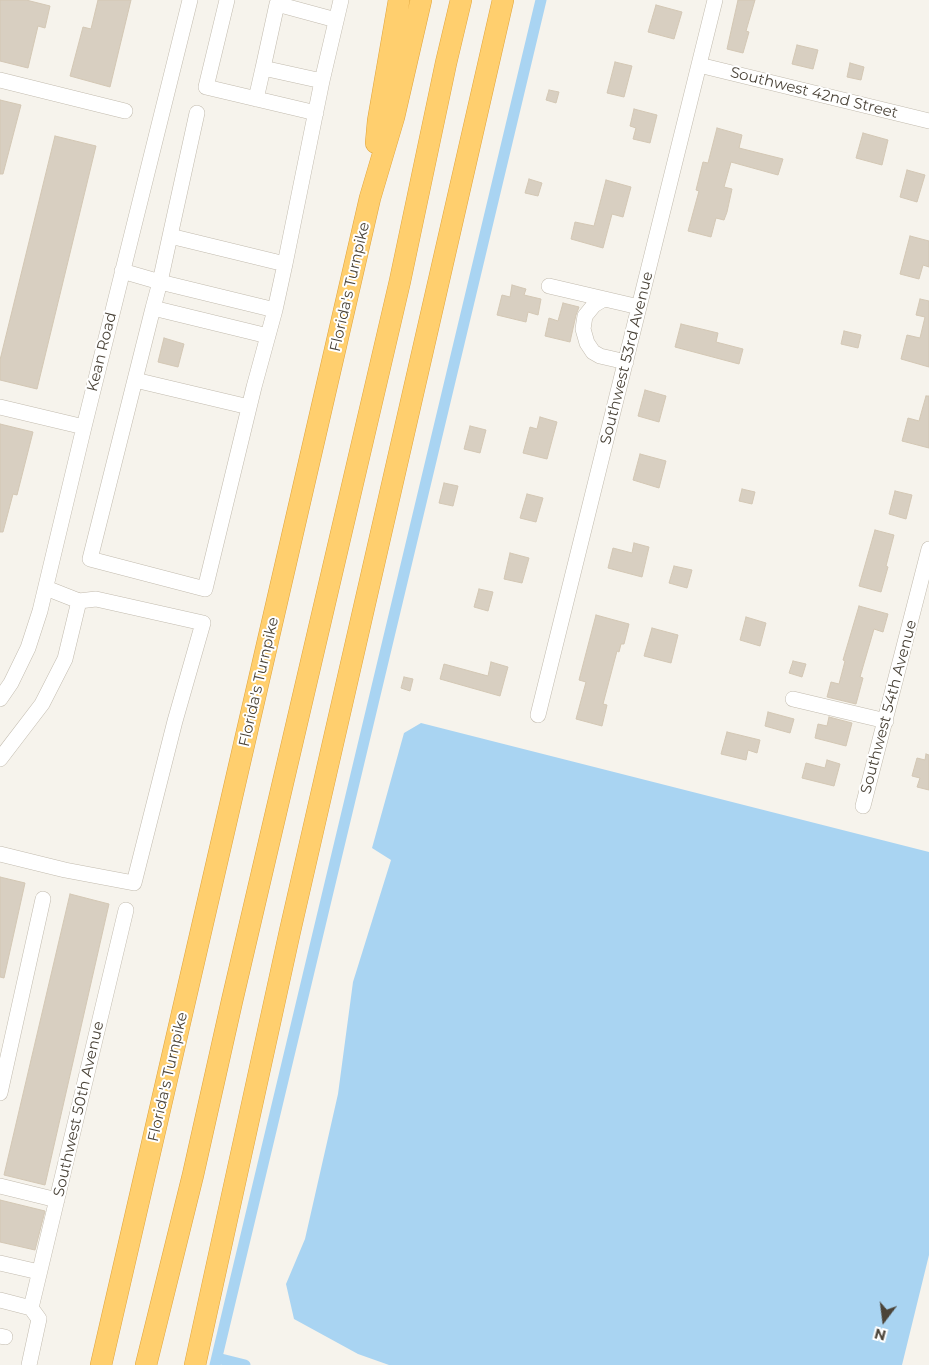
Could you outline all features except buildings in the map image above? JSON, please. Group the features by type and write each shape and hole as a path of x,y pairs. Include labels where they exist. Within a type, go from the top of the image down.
{"highway":[{"path":"370,198 378,121 400,0"},
{"name":"Florida's Turnpike","path":"101,1365 370,198 394,117 421,0"},
{"path":"146,1365 193,1175 397,290 461,0"},
{"path":"195,1365 292,922 503,0"},
{"path":"153,1336 155,1365"}],"street":[{"name":"Kean Road","path":"0,699 11,683 28,648 40,611 190,0"},
{"path":"227,0 206,87 316,114"},
{"path":"197,113 160,282 90,559 205,589 249,407 275,310 322,81 341,0"},
{"name":"Southwest 53rd Avenue","path":"538,715 715,0"},
{"path":"256,99 278,2 336,20"},
{"name":"Southwest 42nd Street","path":"699,65 929,121"},
{"path":"263,68 322,81"},
{"path":"0,80 125,111"},
{"path":"170,236 285,264"},
{"path":"122,272 275,310"},
{"path":"549,286 639,307"},
{"path":"604,299 594,305 585,316 584,329 587,344 593,352 600,356 626,362"},
{"path":"153,308 268,336"},
{"path":"135,380 249,407"},
{"path":"0,407 84,427"},
{"name":"Southwest 54th Avenue","path":"863,806 886,721 922,606 929,549"},
{"path":"0,854 65,870 134,883 175,721 204,623 96,599 80,601 46,588"},
{"path":"0,759 42,704 65,659 80,601"},
{"path":"792,699 886,721"},
{"path":"0,1093 44,899"},
{"name":"Southwest 50th Avenue","path":"29,1365 39,1272 126,910"},
{"path":"0,1186 57,1200"},
{"path":"0,1263 39,1272"},
{"path":"0,1300 35,1313"}],"water":[{"path":"421,723 929,852 929,1255 902,1365 389,1365 358,1354 294,1319 286,1284 305,1239 338,1094 353,982 391,860 372,848 404,733"}],"waterway":[{"path":"215,1365 541,0"},
{"path":"217,1358 245,1365"}]}
